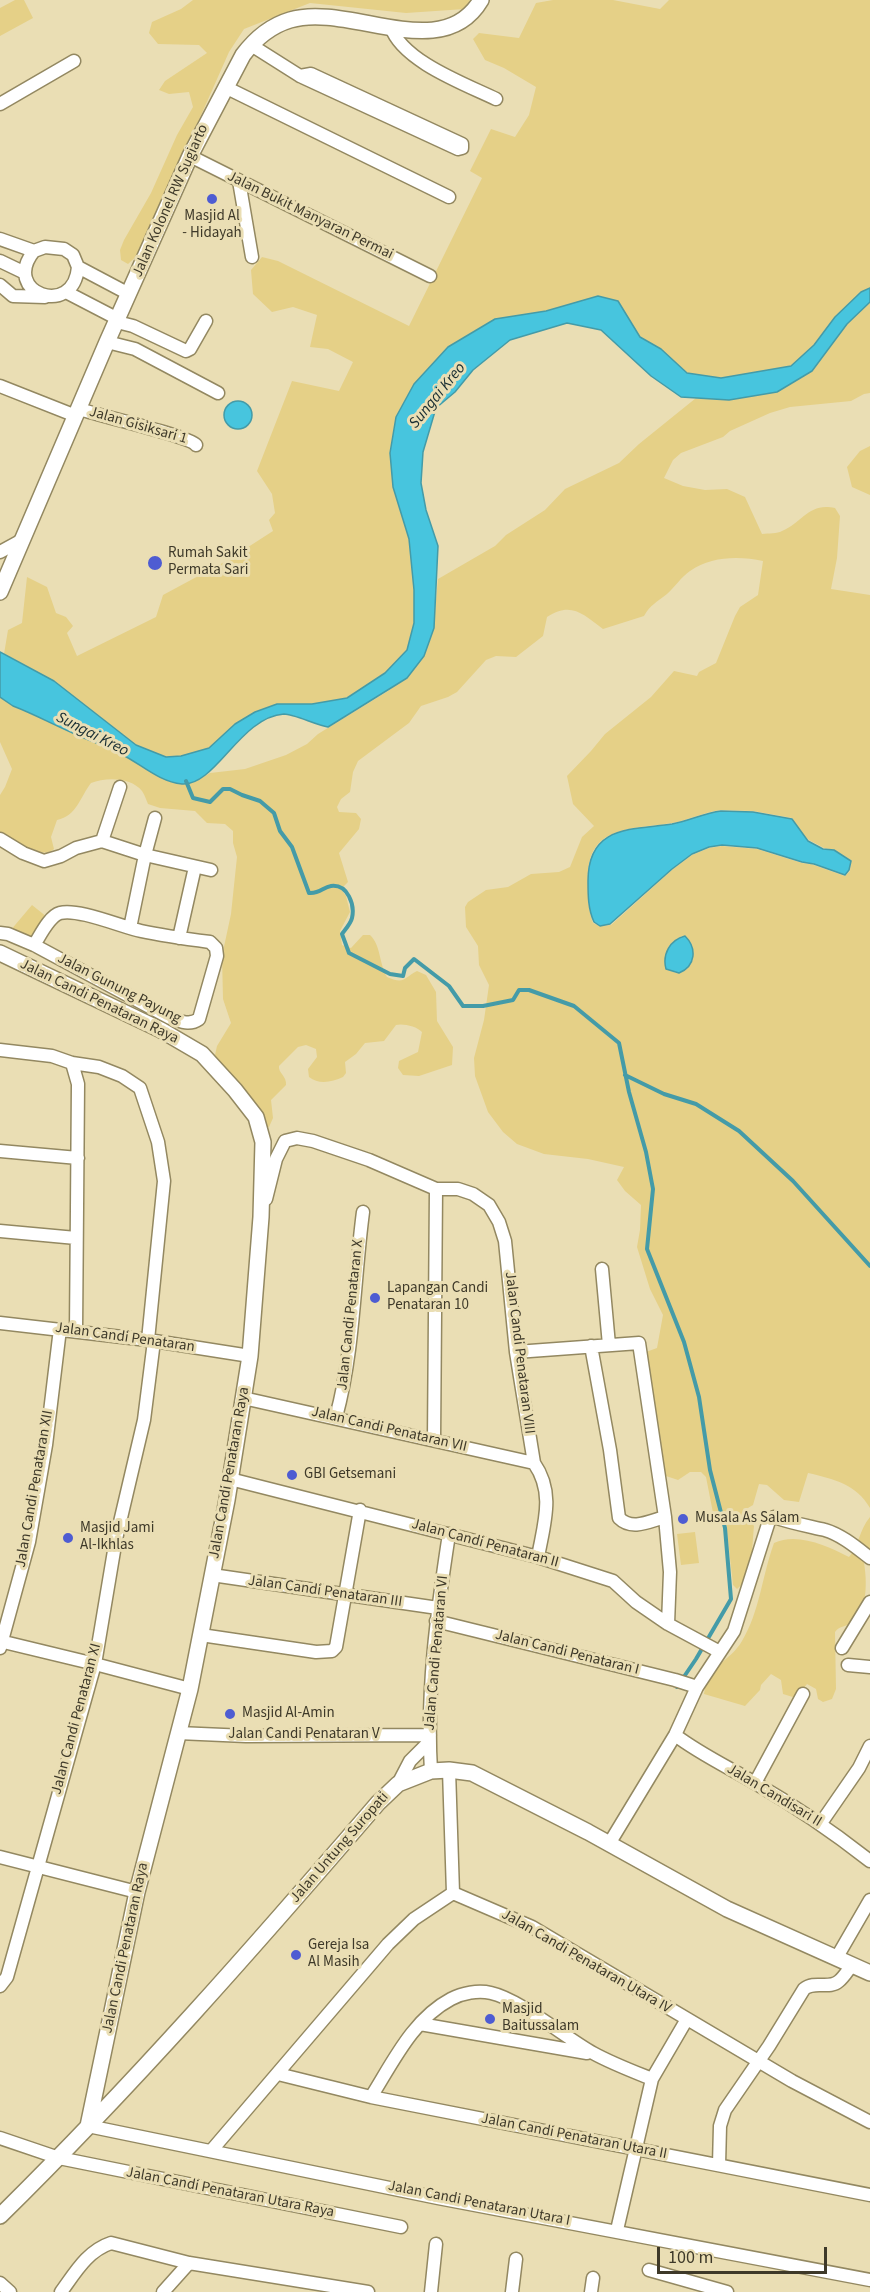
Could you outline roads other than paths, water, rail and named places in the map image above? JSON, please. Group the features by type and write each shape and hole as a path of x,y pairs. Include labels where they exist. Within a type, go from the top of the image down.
{"main road":[{"name":"Jalan Kolonel RW Sugiarto","path":"0,592 190,156 225,87 250,45 275,26 302,17 336,17 412,30 448,27 469,17 481,0"},
{"name":"Jalan Candi Penataran Raya","path":"0,953 161,1030 202,1054 256,1117 263,1142 261,1217 250,1356 230,1479 190,1689 136,1892 88,2126"},
{"name":"Jalan Untung Suropati","path":"0,2216 59,2158 231,1973 378,1803 398,1784 431,1771 449,1770 472,1773 727,1908 870,1973"}],"street":[{"path":"391,27 394,35 421,61 496,99"},
{"path":"250,45 300,76 458,149 462,148 462,144 311,74 300,76"},
{"path":"0,104 74,62"},
{"path":"225,87 449,196"},
{"name":"Jalan Bukit Manyaran Permai","path":"190,156 430,276"},
{"path":"239,181 252,257"},
{"path":"0,239 34,251"},
{"path":"0,285 13,296 46,297 58,296 66,292 77,278 78,267 73,255 64,249 45,247 34,251 26,260 23,272 25,280 30,287 46,297"},
{"path":"0,261 23,272"},
{"path":"78,267 129,294"},
{"path":"66,292 117,320 186,351 190,349 206,321"},
{"path":"107,342 135,349 218,393"},
{"name":"Jalan Gisiksari 1","path":"0,386 78,413 172,434 193,441 196,445"},
{"path":"0,552 22,540"},
{"path":"102,842 120,787"},
{"path":"130,928 155,818"},
{"path":"0,839 23,853 44,861 76,848 102,842 145,855 211,870"},
{"path":"178,938 195,867"},
{"name":"Jalan Gunung Payung","path":"0,933 34,945 170,1018 188,1023 199,1019 217,956 216,948 210,942 130,928 66,912 57,914 34,945"},
{"name":"Jalan Candi Penataran XI","path":"0,1050 52,1056 72,1063 99,1067 122,1076 140,1088 158,1142 164,1181 144,1420 116,1539 95,1664 7,1977 0,1986"},
{"path":"72,1063 78,1084 76,1331"},
{"name":"Jalan Candi Penataran VIII","path":"261,1217 279,1150 285,1141 297,1138 313,1140 369,1160 436,1189 458,1189 473,1194 489,1205 499,1222 505,1241 516,1352 534,1463 543,1476 548,1497 538,1557"},
{"path":"0,1151 78,1158"},
{"path":"434,1440 436,1189"},
{"name":"Jalan Candi Penataran X","path":"336,1418 342,1397 349,1350 363,1212"},
{"path":"0,1231 76,1238"},
{"path":"602,1269 609,1345"},
{"name":"Jalan Candi Penataran","path":"0,1323 76,1331 250,1356"},
{"name":"Jalan Candi Penataran XII","path":"0,1644 29,1542 46,1445 60,1329"},
{"path":"516,1352 639,1343 665,1517 670,1572 668,1624"},
{"path":"591,1346 610,1450 619,1518 633,1526 665,1517"},
{"name":"Jalan Candi Penataran VII","path":"243,1398 534,1463"},
{"name":"Jalan Candi Penataran II","path":"230,1479 360,1510 538,1557 613,1581 636,1602 668,1624 710,1646"},
{"path":"201,1635 316,1652 332,1651 336,1647 360,1510"},
{"path":"609,1844 675,1735 697,1688 710,1646 734,1631 771,1518 828,1531 855,1546 870,1558"},
{"name":"Jalan Candi Penataran VI","path":"431,1771 429,1738 436,1621 449,1534"},
{"name":"Jalan Candi Penataran III","path":"212,1575 438,1608"},
{"path":"842,1648 870,1602"},
{"name":"Jalan Candi Penataran I","path":"436,1621 697,1688"},
{"path":"0,1644 95,1664 190,1689"},
{"path":"848,1665 870,1667"},
{"path":"755,1783 803,1694"},
{"name":"Jalan Candi Penataran V","path":"178,1733 429,1738"},
{"name":"Jalan Candisari II","path":"675,1735 699,1753 755,1783 821,1823 870,1861"},
{"path":"398,1784 410,1761 429,1738"},
{"path":"821,1823 859,1768 870,1746"},
{"path":"211,2151 388,1944 414,1919 453,1893 449,1770"},
{"path":"0,1857 136,1892"},
{"name":"Jalan Candi Penataran Utara IV","path":"453,1893 532,1927 800,2086 870,2122"},
{"path":"837,1957 870,1900"},
{"path":"719,2164 719,2136 723,2116 730,2101 759,2061 804,1989 812,1984 835,1984 852,1965"},
{"path":"371,2097 406,2040 420,2024 452,1998 476,1992 490,1993 507,2000 595,2054 652,2079"},
{"path":"617,2230 652,2079 687,2019"},
{"path":"420,2024 595,2054"},
{"name":"Jalan Candi Penataran Utara II","path":"278,2074 371,2097 870,2194"},
{"name":"Jalan Candi Penataran Utara I","path":"88,2126 438,2198 617,2230 870,2280"},
{"name":"Jalan Candi Penataran Utara Raya","path":"0,2138 59,2158 401,2227"},
{"path":"61,2292 91,2254 111,2243 189,2263 368,2292"},
{"path":"431,2292 436,2244"},
{"path":"512,2292 516,2259"},
{"path":"163,2292 189,2263"},
{"path":"649,2270 727,2292"},
{"path":"591,2292 593,2278"},
{"path":"0,2283 10,2292"}],"water":[{"name":"Sungai Kreo","path":"870,288 870,302 847,324 812,371 777,392 729,400 681,397 651,376 601,330 567,323 510,340 473,370 455,392 436,408 423,452 421,483 426,510 438,546 434,628 424,656 407,678 328,727 288,714 268,718 254,726 206,774 194,782 182,784 166,780 115,751 13,706 0,697 0,652 54,681 136,745 166,757 181,756 209,748 235,724 255,712 277,704 312,704 347,698 385,673 407,650 414,623 414,590 409,539 393,487 390,453 396,417 414,384 448,347 495,319 546,311 598,296 618,301 640,337 661,349 687,373 721,378 791,366 814,345 835,317 861,292"},
{"path":"238,401 248,405 252,415 248,425 238,429 228,425 224,415 228,405"},
{"path":"721,811 753,812 792,819 808,841 823,849 834,850 851,861 849,870 845,875 757,848 722,845 709,847 692,854 672,869 610,924 600,926 594,922 588,897 590,863 595,849 604,840 627,830 672,824"},
{"path":"685,936 692,946 692,961 685,970 679,973 666,969 665,958 668,948"}],"waterway":[{"path":"186,781 193,798 210,802 223,789 230,789 260,801 274,813 280,831 292,847 309,893 337,886 349,896 353,913 342,934 349,953 390,974 403,976 405,968 414,959 449,986 463,1006 483,1006 513,1000 519,990 529,990 574,1006 619,1043 653,1189 647,1249 684,1342 699,1397 710,1470 725,1528 731,1599 677,1687"},
{"path":"625,1075 664,1094 696,1104 739,1131 793,1181 870,1266"}],"place":[{"name":"Masjid Al - Hidayah","path":"212,199"},
{"name":"Rumah Sakit Permata Sari","path":"155,563"},
{"name":"Lapangan Candi Penataran 10","path":"375,1298"},
{"name":"GBI Getsemani","path":"292,1475"},
{"name":"Musala As Salam","path":"683,1519"},
{"name":"Masjid Jami Al-Ikhlas","path":"68,1538"},
{"name":"Masjid Al-Amin","path":"230,1714"},
{"name":"Gereja Isa Al Masih","path":"296,1955"},
{"name":"Masjid Baitussalam","path":"490,2019"}]}
